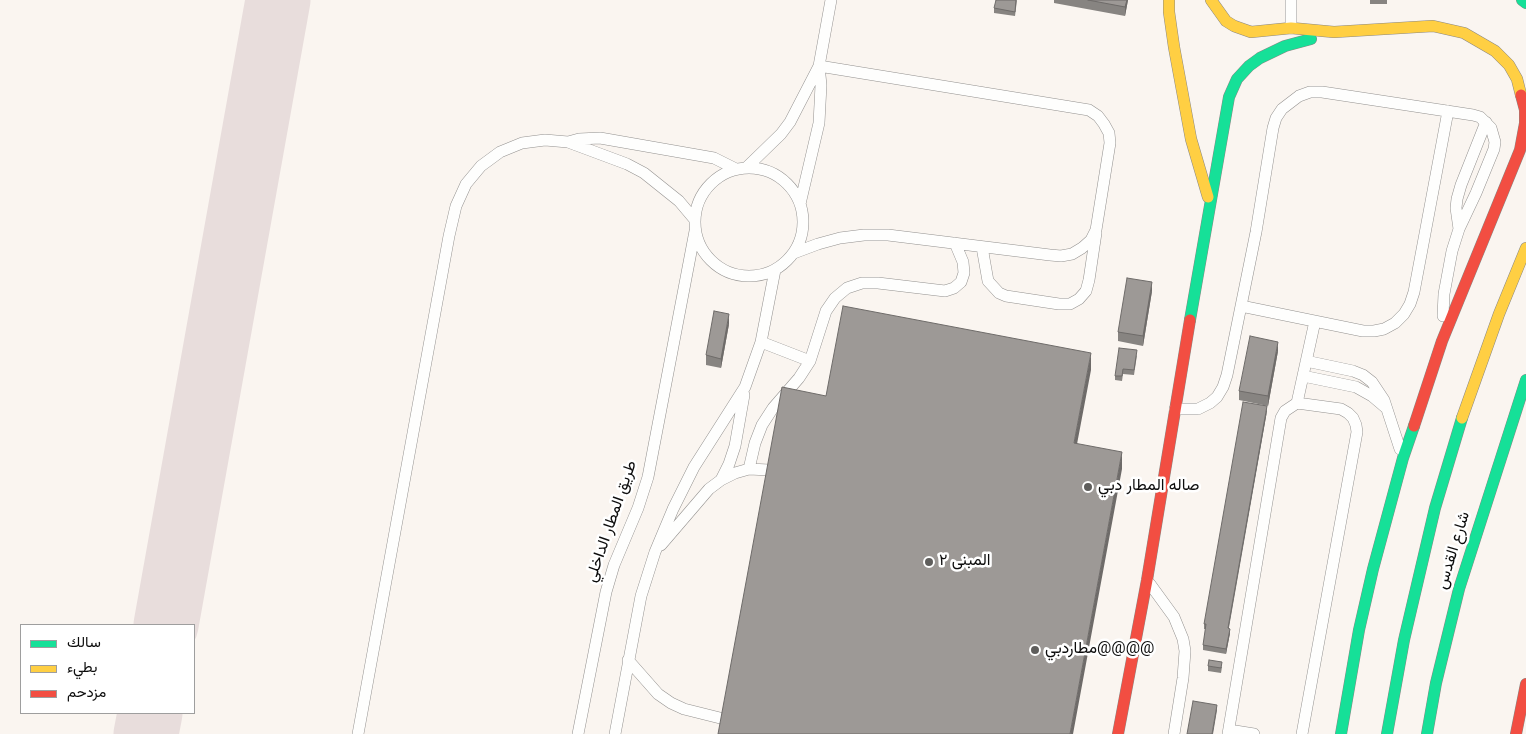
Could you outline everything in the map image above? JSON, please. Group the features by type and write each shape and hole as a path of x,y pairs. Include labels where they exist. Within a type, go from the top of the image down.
{"street":[{"path":"1169,0 1174,47 1191,139 1210,202"},
{"path":"1211,0 1214,7 1226,21 1242,29 1260,32 1291,28 1334,32 1433,26 1456,31 1478,40 1495,51 1509,65 1519,87 1525,110 1526,123 1520,150 1442,340 1403,458 1371,578 1341,734"},
{"path":"1522,0 1526,3"},
{"path":"1118,734 1147,580 1227,104 1237,79 1249,66 1274,50 1334,32"},
{"path":"1387,734 1418,574 1446,470 1476,376 1526,248"},
{"name":"شارع القدس","path":"1427,734 1436,683 1459,589 1526,380"},
{"path":"1516,734 1526,684"}],"lane":[{"name":"طريق المطار الداخلي","path":"800,204 819,123 821,85 819,66 831,0"},
{"path":"1291,0 1291,28"},
{"name":"طريق المطار الداخلي","path":"742,168 781,134 790,122 819,66"},
{"path":"819,66 1088,110 1098,116 1109,133 1110,144 1089,280 1086,291 1079,299 1070,304 1059,304 1006,296 999,293 988,281 982,247"},
{"path":"1175,409 1198,409 1210,403 1220,392 1227,375 1256,232 1276,118 1290,102 1310,92 1322,92 1473,115 1486,122 1494,134 1494,149 1476,194 1459,229 1447,272 1442,340"},
{"path":"1241,306 1363,331 1374,331 1395,323 1404,314 1414,292 1448,111"},
{"path":"1459,229 1456,208 1457,199 1486,122"},
{"path":"568,142 579,139 600,138 714,158 742,168"},
{"path":"358,734 456,206 466,184 481,166 500,152 522,143 545,140 568,142 627,164 644,173 679,201 695,225"},
{"name":"طريق المطار الداخلي","path":"578,734 606,592 614,565 638,508 650,469 697,206 703,193 712,182 723,174 742,168 764,170 780,177 796,193 803,216 800,242 794,253 785,263 763,275 737,275 725,271 714,264 705,254 699,243 695,225"},
{"path":"794,253 840,238 864,235 903,236 1061,256 1072,254 1082,248 1091,240 1096,230"},
{"path":"749,469 762,425 772,408 799,378 810,361 826,311 835,298 848,288 862,283 878,283 946,291 954,288 961,282 964,273 963,262 955,243"},
{"path":"721,480 735,446 745,387 761,342 775,270"},
{"path":"1297,403 1315,321"},
{"path":"761,342 810,361"},
{"path":"1306,361 1353,371 1372,382 1379,390 1388,410 1403,458"},
{"path":"1303,376 1356,387 1372,396 1388,410"},
{"path":"615,734 641,596 655,552 673,509 694,467 745,387"},
{"path":"1254,734 1228,732 1281,418 1285,411 1297,403 1341,409 1353,418 1357,432 1302,734"},
{"path":"655,552 709,490 721,480 749,469 769,470"},
{"path":"1147,580 1174,617 1184,645 1185,665 1174,734"},
{"path":"628,660 658,694 670,703 684,709 724,719"}],"building":[{"path":"996,0 1016,0 1015,12 994,8"},
{"path":"1088,0 1127,0 1125,7"},
{"path":"1127,278 1152,282 1143,336 1118,332"},
{"name":"المبنى ٢","path":"843,306 1091,353 1074,443 1122,452 1070,734 718,734 782,387 826,396"},
{"path":"714,311 729,314 721,359 706,355"},
{"path":"1250,336 1278,342 1268,396 1239,391"},
{"path":"1119,348 1137,350 1134,370 1123,369 1122,376 1115,376"},
{"path":"1243,402 1267,406 1228,628 1230,629 1226,649 1203,645 1206,624 1204,624"},
{"path":"1209,660 1222,662 1221,668 1208,666"},
{"path":"1193,701 1217,705 1212,734 1187,734"}],"taxiway":[{"path":"166,624 278,0"},
{"path":"146,734 150,714"}],"traffic: fast":[{"path":"1522,0 1526,3"},
{"path":"1190,320 1229,97 1237,79 1249,66 1260,58 1285,46 1311,39"},
{"path":"1427,734 1436,683 1459,589 1526,380"},
{"path":"1387,734 1404,640 1435,508 1462,418"},
{"path":"1341,734 1359,630 1373,569 1403,458 1414,426"}],"traffic: slow":[{"path":"1169,0 1174,47 1191,139 1208,197"},
{"path":"1211,0 1226,21 1251,32 1291,28 1334,32 1433,26 1464,33 1495,51 1509,65 1517,79 1521,95"},
{"path":"1462,418 1499,314 1526,248"}],"traffic: jam":[{"path":"1414,426 1442,341 1520,150 1525,123 1525,110 1521,95"},
{"path":"1118,734 1147,580 1190,320"},
{"path":"1516,734 1526,684"}],"place":[{"name":"صاله المطار دبي","path":"1088,487"},
{"name":"المبنى ٢","path":"929,562"},
{"name":"مطاردبي@@@@","path":"1035,650"}]}
